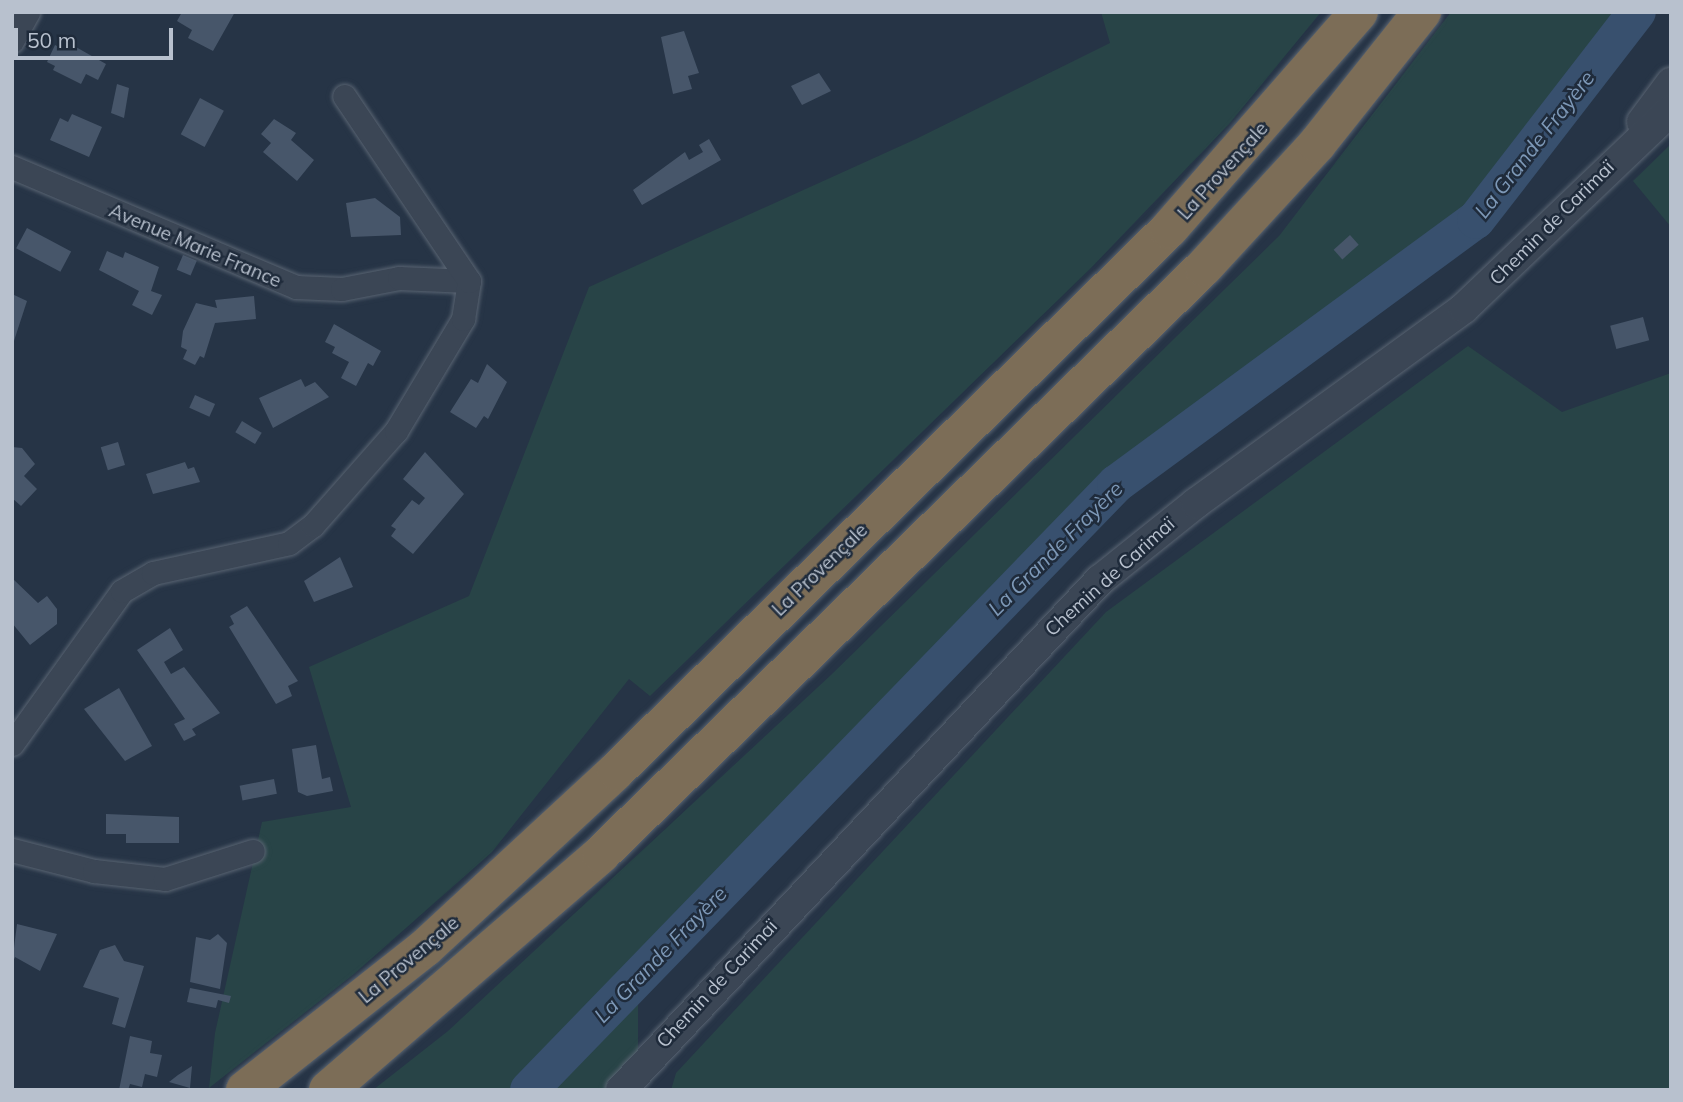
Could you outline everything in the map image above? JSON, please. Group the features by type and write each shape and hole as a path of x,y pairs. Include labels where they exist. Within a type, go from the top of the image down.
{"highway":[{"name":"La Provençale","path":"245,1090 425,948 616,771 1169,229 1359,12"},
{"path":"328,1090 601,854 1204,267 1317,144 1422,12"}],"street":[{"path":"12,41 28,12"},
{"name":"Chemin de Carimaï","path":"1623,152 1671,83"},
{"path":"12,744 122,591 153,573 289,542 313,525 396,431 463,319 469,281 344,96"},
{"name":"Chemin de Carimaï","path":"621,1090 1100,580 1196,503 1464,309 1623,152 1671,110"},
{"name":"Avenue Marie France","path":"12,167 296,287 342,289 399,278 469,281"},
{"path":"12,850 94,871 165,879 253,851"}],"green space":[{"path":"1101,12 1321,12 1230,123 1090,269 650,696 629,679 492,852 354,974 209,1088 215,1033 262,822 351,807 309,667 469,596 589,287 916,139 1110,43"},
{"path":"1451,12 1629,12 1447,228 1075,508 638,962 638,1090 373,1090 448,1031 832,674 1279,236"},
{"path":"1671,144 1671,227 1633,181"},
{"path":"1468,346 1562,412 1671,373 1671,1090 671,1090 676,1073 1106,612"}],"building":[{"path":"182,12 235,12 213,51 188,38 192,30 177,21"},
{"path":"684,31 699,73 688,76 692,89 673,94 661,37"},
{"path":"67,42 106,64 98,80 86,74 81,84 53,70 55,66 47,62 55,45 63,49"},
{"path":"819,73 831,91 802,105 791,86"},
{"path":"117,84 129,88 124,118 111,113"},
{"path":"200,98 224,111 205,147 181,134"},
{"path":"72,114 102,127 89,157 50,140 60,118 68,122"},
{"path":"274,119 296,133 291,140 314,160 297,181 263,152 271,143 261,134"},
{"path":"709,139 721,160 642,205 633,190 685,152 689,160 703,152 699,145"},
{"path":"375,198 400,217 401,235 351,237 346,203"},
{"path":"27,228 71,251 60,272 16,248"},
{"path":"1350,235 1359,245 1342,259 1334,250"},
{"path":"107,251 123,258 125,252 159,267 151,291 162,295 152,315 132,305 139,291 99,270"},
{"path":"183,255 197,261 191,276 177,270"},
{"path":"12,294 27,301 12,347"},
{"path":"254,296 256,319 215,323 204,358 200,356 195,365 183,359 187,350 181,347 183,331 196,303 217,308 215,300"},
{"path":"1643,317 1649,340 1616,349 1610,326"},
{"path":"334,324 381,351 373,366 368,363 356,386 341,378 349,362 332,353 335,347 325,342"},
{"path":"487,364 507,382 488,419 484,416 476,428 450,412 471,379 478,383"},
{"path":"301,379 305,387 315,382 329,397 273,428 259,398"},
{"path":"195,395 215,404 209,417 189,408"},
{"path":"242,421 262,433 255,444 235,432"},
{"path":"118,442 125,465 108,470 101,447"},
{"path":"12,447 22,448 35,464 24,476 37,489 21,506 12,498"},
{"path":"425,452 464,494 413,554 391,536 396,529 391,526 412,500 419,505 425,498 403,479"},
{"path":"185,462 188,469 194,467 200,482 153,494 146,474"},
{"path":"340,557 353,587 314,602 304,581"},
{"path":"12,578 38,603 47,596 57,609 57,624 30,645 12,623"},
{"path":"247,606 298,681 288,686 292,696 276,704 229,627 234,624 230,616"},
{"path":"170,628 183,650 164,662 171,674 184,667 220,713 192,729 196,735 184,741 174,724 185,719 137,650"},
{"path":"119,688 152,746 125,761 84,709"},
{"path":"316,745 322,779 330,777 333,791 307,796 298,792 292,749"},
{"path":"274,779 277,794 243,800 240,786"},
{"path":"106,814 179,817 179,843 126,843 126,834 106,834"},
{"path":"17,924 57,934 40,971 15,957 12,964"},
{"path":"218,934 227,943 220,989 190,982 196,937 210,940"},
{"path":"115,945 124,961 144,966 125,1028 112,1024 119,998 83,987 100,950"},
{"path":"190,988 231,996 229,1003 218,1000 216,1008 187,1002"},
{"path":"130,1036 152,1041 150,1053 162,1055 157,1077 145,1074 142,1087 130,1084 128,1090 119,1090"},
{"path":"192,1066 190,1088 169,1082 178,1075"}],"waterway":[{"name":"La Grande Frayère","path":"529,1090 1116,484 1476,220 1637,12"}]}
